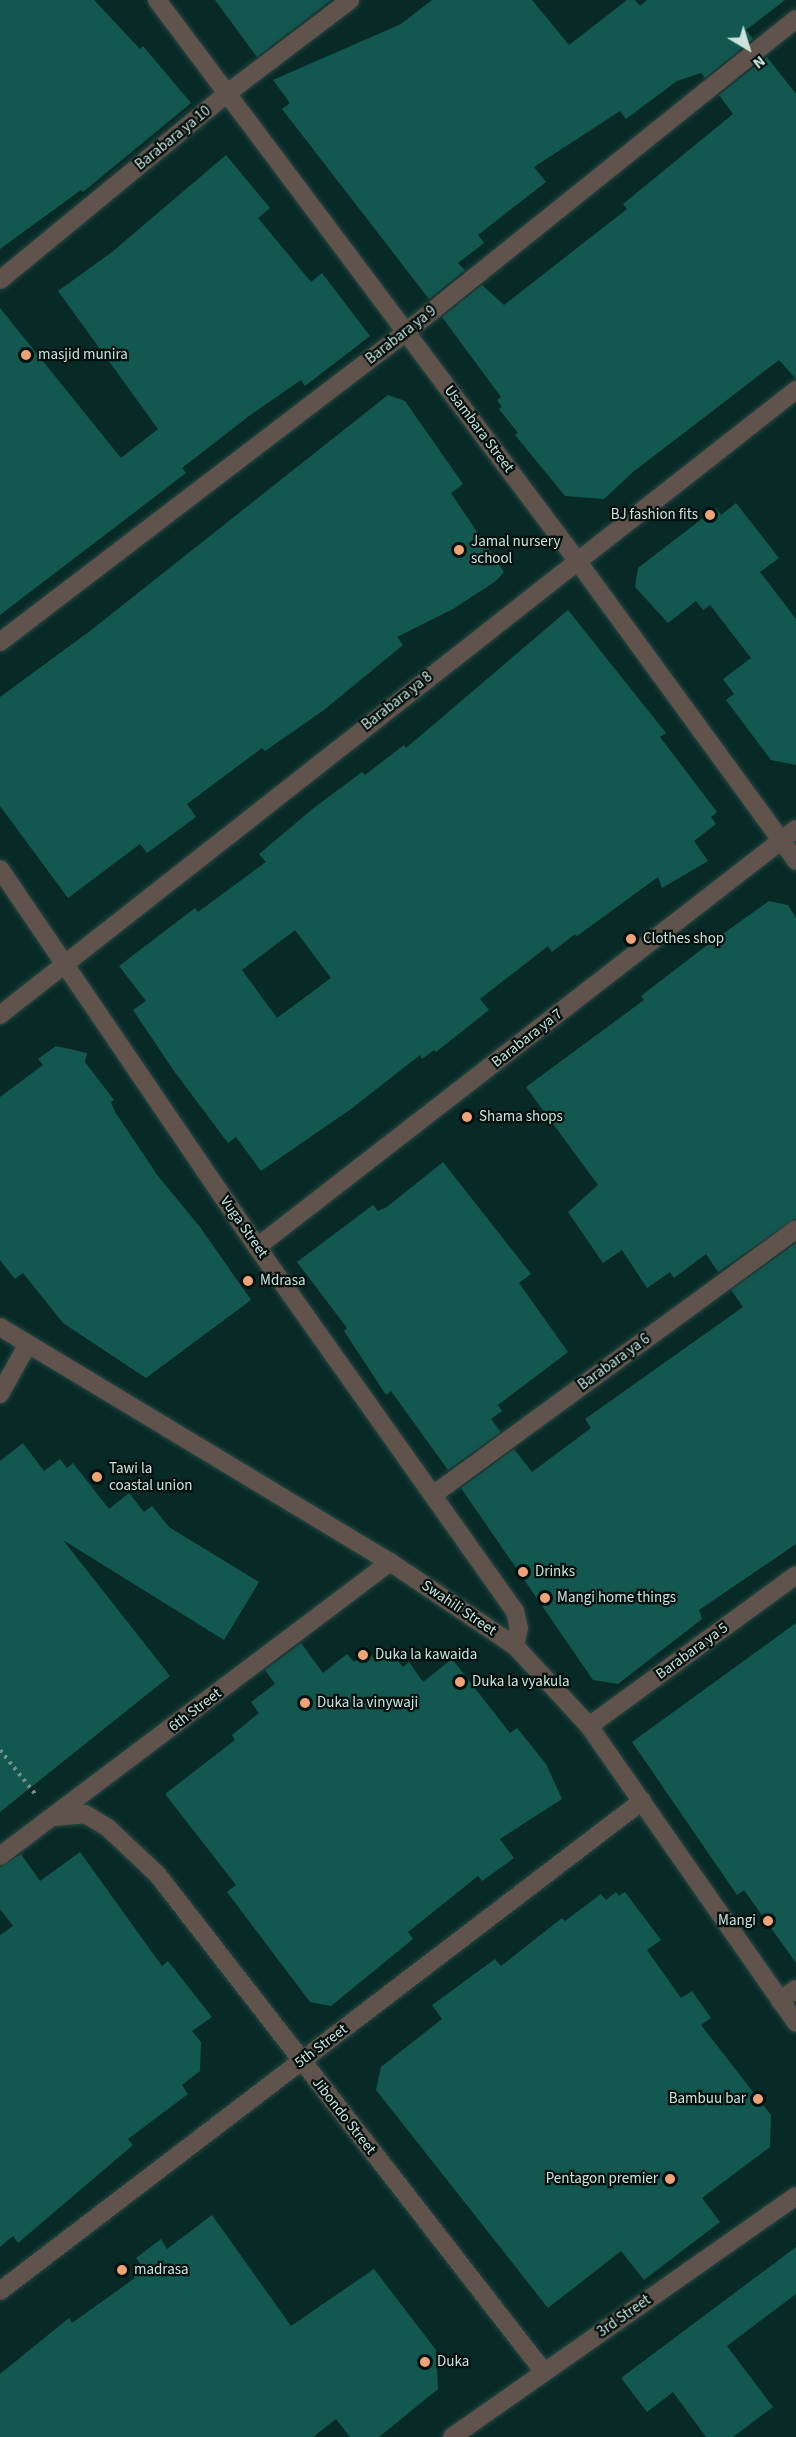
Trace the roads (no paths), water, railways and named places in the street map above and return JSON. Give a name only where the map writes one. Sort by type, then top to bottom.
[{"type":"street","name":"Usambara Street","points":[[157,0],[229,92],[576,559],[796,861]]},
{"type":"street","name":"Barabara ya 10","points":[[0,279],[229,92],[350,0]]},
{"type":"street","name":"Barabara ya 9","points":[[0,642],[406,332],[796,19]]},
{"type":"street","name":"Barabara ya 8","points":[[0,1015],[576,559],[796,390]]},
{"type":"street","name":"Barabara ya 7","points":[[258,1247],[796,830]]},
{"type":"street","name":"Vuga Street","points":[[0,869],[258,1247],[515,1611],[519,1628],[515,1646]]},
{"type":"street","name":"Barabara ya 6","points":[[433,1495],[796,1230]]},
{"type":"street","name":"Swahili Street","points":[[0,1327],[390,1562],[515,1646],[589,1726],[796,2023]]},
{"type":"street","points":[[0,1394],[28,1344]]},
{"type":"street","name":"6th Street","points":[[0,1856],[390,1562]]},
{"type":"street","name":"Barabara ya 5","points":[[589,1726],[796,1575]]},
{"type":"street","name":"5th Street","points":[[0,2291],[642,1801]]},
{"type":"street","name":"Jibondo Street","points":[[53,1817],[85,1814],[108,1827],[157,1874],[544,2372]]},
{"type":"street","points":[[780,2001],[796,1989]]},
{"type":"street","name":"3rd Street","points":[[452,2437],[796,2196]]},
{"type":"place","name":"masjid munira","points":[[26,355]]},
{"type":"place","name":"BJ fashion fits","points":[[710,515]]},
{"type":"place","name":"Jamal nursery school","points":[[459,550]]},
{"type":"place","name":"Clothes shop","points":[[631,939]]},
{"type":"place","name":"Shama shops","points":[[467,1117]]},
{"type":"place","name":"Mdrasa","points":[[248,1281]]},
{"type":"place","name":"Tawi la coastal union","points":[[97,1477]]},
{"type":"place","name":"Drinks","points":[[523,1572]]},
{"type":"place","name":"Mangi home things","points":[[545,1598]]},
{"type":"place","name":"Duka la kawaida","points":[[363,1655]]},
{"type":"place","name":"Duka la vyakula","points":[[460,1682]]},
{"type":"place","name":"Duka la vinywaji","points":[[305,1703]]},
{"type":"place","name":"Mangi","points":[[768,1921]]},
{"type":"place","name":"Bambuu bar","points":[[758,2099]]},
{"type":"place","name":"Pentagon premier","points":[[670,2179]]},
{"type":"place","name":"madrasa","points":[[122,2270]]},
{"type":"place","name":"Duka","points":[[425,2362]]}]
